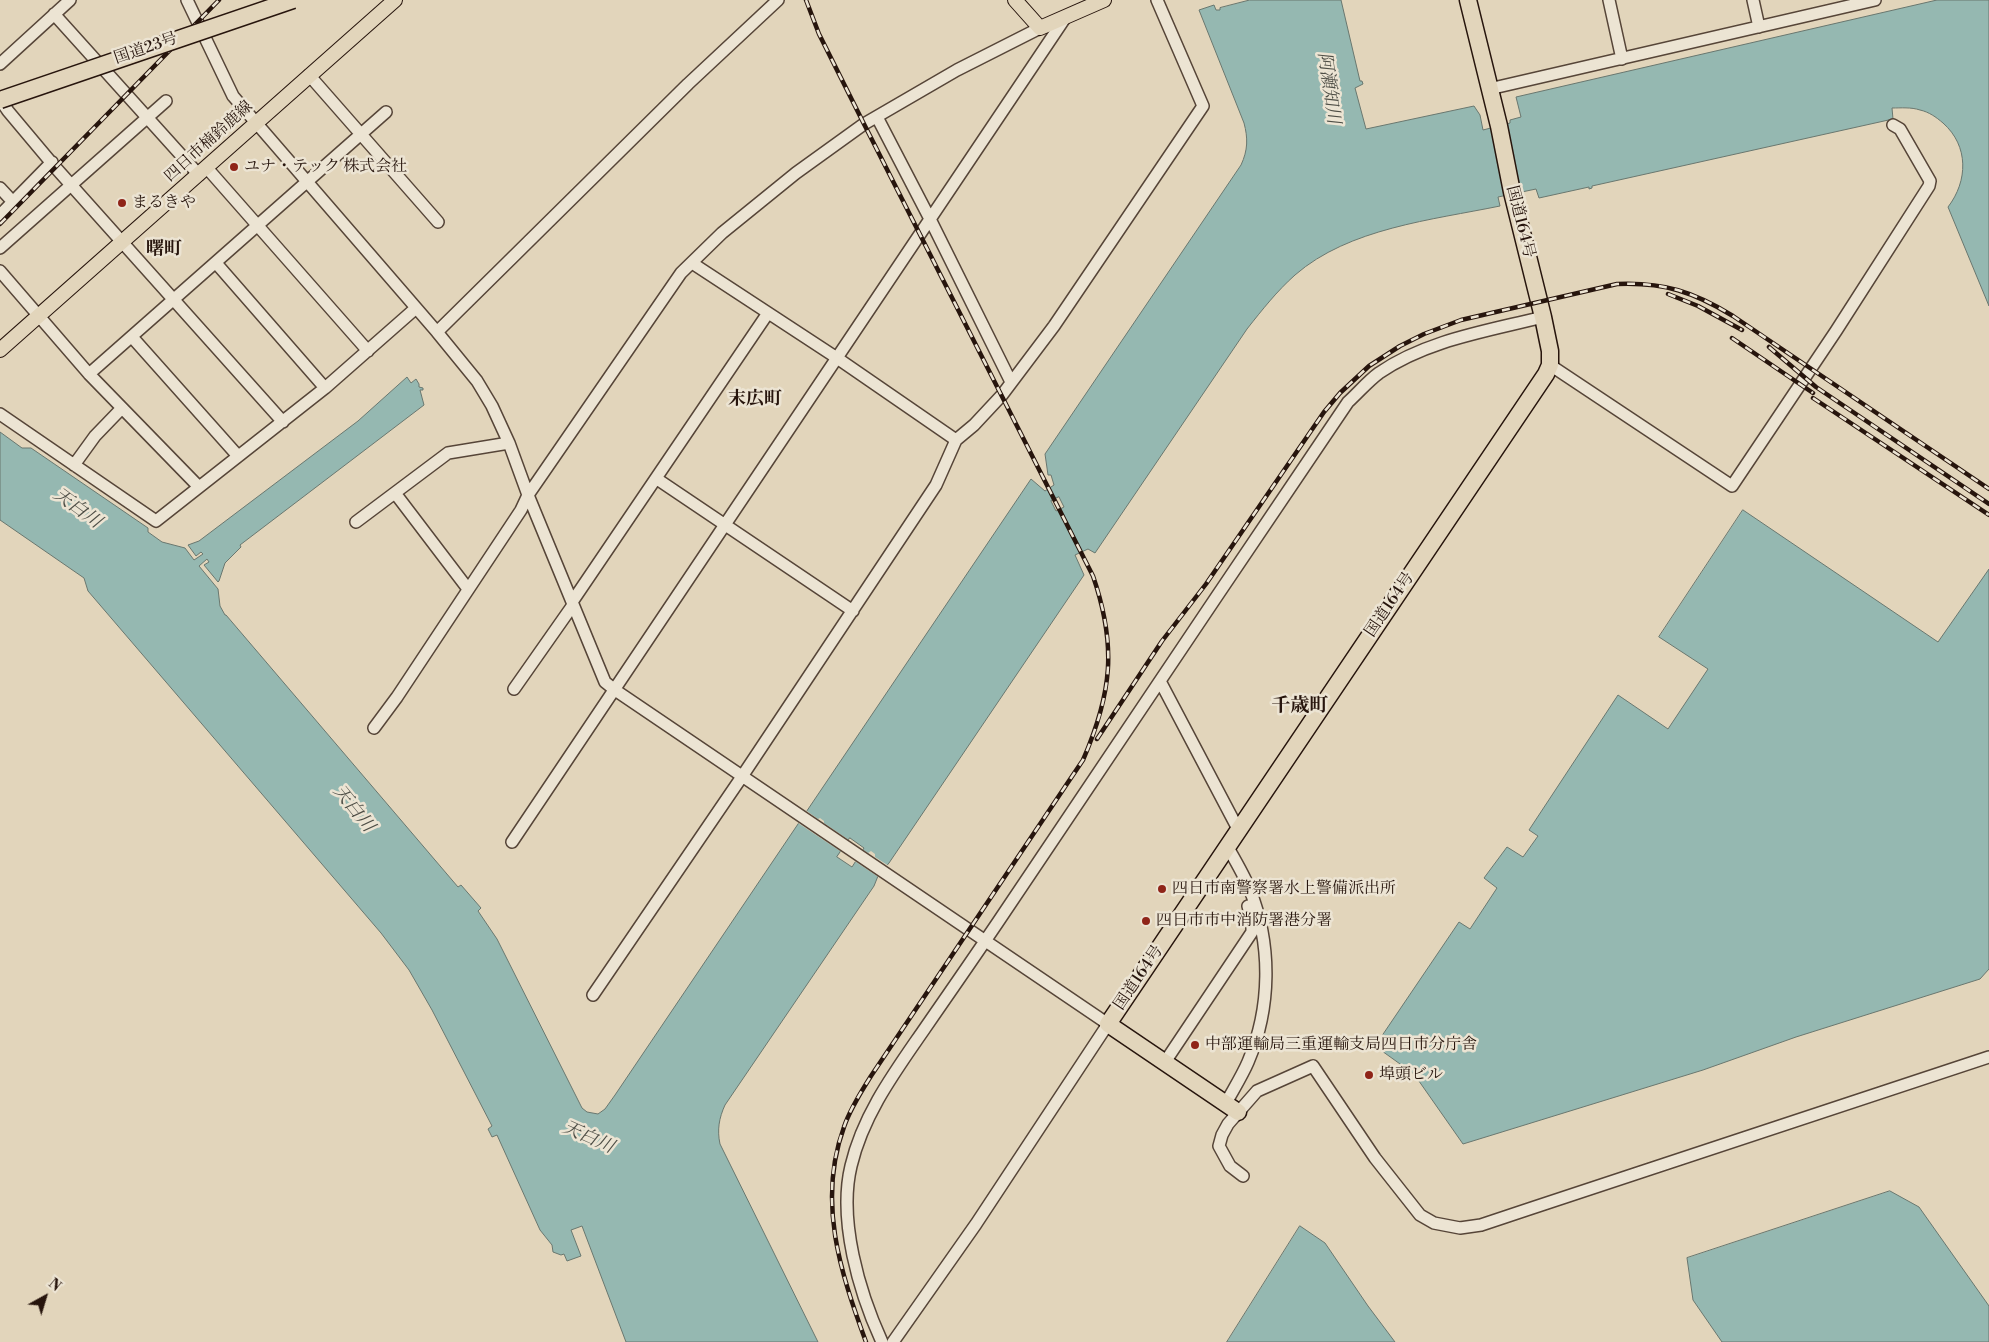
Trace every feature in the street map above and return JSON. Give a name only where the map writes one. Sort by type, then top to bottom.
[{"type":"highway","name":"国道23号","points":[[0,89],[258,0]]},
{"type":"highway","name":"国道23号","points":[[0,100],[292,0]]},
{"type":"highway","name":"国道164号","points":[[1232,1107],[1108,1024],[1546,374],[1550,365],[1550,351],[1543,317],[1468,0]]},
{"type":"main road","name":"四日市楠鈴鹿線","points":[[0,350],[395,0]]},
{"type":"main road","points":[[1015,0],[1040,28],[1104,0]]},
{"type":"street","points":[[0,64],[70,0]]},
{"type":"street","points":[[187,0],[233,96],[477,381],[492,406],[509,443],[528,496],[605,682],[741,778],[986,940],[1108,1024],[976,1224],[893,1342]]},
{"type":"street","points":[[437,332],[688,84],[778,0]]},
{"type":"street","points":[[593,995],[741,778],[936,485],[956,440],[974,426],[1012,382],[1054,326],[1203,106],[1157,0]]},
{"type":"street","points":[[1609,0],[1622,59]]},
{"type":"street","points":[[1753,0],[1759,27]]},
{"type":"street","points":[[1489,89],[1759,27],[1834,5],[1875,0]]},
{"type":"street","points":[[54,14],[147,118],[258,226],[368,351]]},
{"type":"street","points":[[512,842],[1065,18]]},
{"type":"street","points":[[374,728],[397,697],[521,510],[528,496],[681,274],[722,233],[789,178],[836,144],[877,117],[957,70],[1040,28]]},
{"type":"street","points":[[309,75],[438,222]]},
{"type":"street","points":[[0,100],[52,162],[282,422]]},
{"type":"street","points":[[0,248],[166,101]]},
{"type":"street","points":[[89,374],[386,112]]},
{"type":"street","points":[[877,117],[1012,382]]},
{"type":"street","points":[[1550,365],[1732,486],[1836,331],[1929,186],[1930,181],[1900,129],[1894,125]]},
{"type":"street","points":[[0,215],[52,162]]},
{"type":"street","points":[[0,188],[13,202]]},
{"type":"street","points":[[216,263],[325,388]]},
{"type":"street","points":[[692,263],[837,358],[956,440]]},
{"type":"street","points":[[0,271],[89,374],[199,487]]},
{"type":"street","points":[[0,414],[156,521],[325,388],[416,308]]},
{"type":"street","points":[[514,689],[768,313]]},
{"type":"street","points":[[882,1342],[867,1302],[849,1238],[846,1214],[850,1167],[867,1118],[880,1096],[1348,402],[1378,374],[1414,354],[1441,343],[1543,317]]},
{"type":"street","points":[[132,337],[238,456]]},
{"type":"street","points":[[74,465],[95,436],[122,408]]},
{"type":"street","points":[[356,522],[448,453],[509,443]]},
{"type":"street","points":[[657,479],[724,526],[853,611]]},
{"type":"street","points":[[395,493],[468,588]]},
{"type":"street","points":[[1160,681],[1238,829]]},
{"type":"street","points":[[1165,1062],[1252,932],[1252,921],[1244,893],[1225,849]]},
{"type":"street","points":[[1225,849],[1250,888],[1256,906],[1263,936],[1266,976],[1262,1017],[1254,1046],[1219,1146],[1230,1166],[1243,1176]]},
{"type":"street","points":[[1232,1107],[1257,1091],[1313,1066],[1375,1158],[1420,1215],[1434,1223],[1460,1228],[1481,1225],[1989,1057]]},
{"type":"water","points":[[1250,0],[1341,0],[1360,81],[1363,84],[1355,88],[1366,129],[1474,106],[1480,115],[1483,130],[1510,123],[1510,120],[1521,117],[1516,97],[1937,0],[1989,0],[1989,306],[1948,207],[1955,197],[1962,175],[1963,164],[1958,142],[1943,123],[1929,113],[1913,108],[1892,108],[1893,119],[1592,186],[1589,189],[1589,187],[1539,198],[1536,189],[1498,197],[1500,206],[1392,228],[1366,236],[1340,246],[1317,259],[1295,275],[1276,294],[1247,329],[1095,553],[1088,549],[1075,555],[1084,575],[889,863],[878,876],[874,886],[725,1105],[719,1124],[720,1144],[818,1342],[626,1342],[582,1226],[571,1230],[581,1256],[567,1261],[564,1254],[561,1255],[553,1252],[552,1245],[540,1230],[497,1135],[492,1137],[488,1129],[492,1126],[432,1010],[409,970],[381,933],[88,591],[84,578],[0,520],[0,432],[22,448],[31,448],[148,528],[148,532],[162,542],[185,548],[194,560],[203,554],[201,552],[196,556],[188,545],[199,541],[358,421],[407,377],[411,383],[416,379],[419,387],[423,388],[423,390],[420,390],[424,405],[240,545],[241,547],[225,563],[218,582],[204,565],[209,562],[207,559],[199,566],[218,589],[220,606],[225,615],[458,887],[461,885],[481,908],[478,911],[497,939],[582,1108],[587,1112],[598,1114],[605,1109],[615,1095],[1031,479],[1045,491],[1054,485],[1051,475],[1048,475],[1045,454],[1241,165],[1247,144],[1244,123],[1199,10],[1214,5],[1216,10],[1220,10],[1220,8]],"holes":[[[1059,497],[1064,507],[1056,511],[1051,501]],[[850,838],[864,848],[852,867],[837,857]]]},
{"type":"water","points":[[1743,510],[1938,642],[1989,569],[1989,969],[1980,979],[1796,1037],[1703,1070],[1463,1144],[1414,1074],[1375,1046],[1459,922],[1470,929],[1497,888],[1484,878],[1507,847],[1523,857],[1538,836],[1529,830],[1618,695],[1668,729],[1708,669],[1659,637]]},
{"type":"water","points":[[1890,1191],[1919,1207],[1989,1306],[1989,1342],[1722,1342],[1693,1300],[1687,1258]]},
{"type":"water","points":[[1300,1226],[1325,1243],[1395,1342],[1227,1342]]},
{"type":"pier","points":[[804,809],[818,819],[820,818],[824,823],[856,845],[850,841],[843,853],[795,821]]},
{"type":"pier","points":[[861,848],[868,853],[871,851],[875,854],[875,857],[889,866],[880,878],[853,860]]},
{"type":"railway","points":[[0,224],[219,0]]},
{"type":"railway","points":[[806,0],[819,34],[1093,576],[1101,601],[1108,647],[1105,691],[1093,736],[1083,760],[871,1076],[846,1120],[836,1155],[832,1182],[832,1209],[840,1262],[866,1342]]},
{"type":"railway","points":[[1097,739],[1162,641],[1206,584],[1324,412],[1340,393],[1369,366],[1400,346],[1424,334],[1461,320],[1617,284],[1649,285],[1678,290],[1705,301],[1733,316],[1989,489]]},
{"type":"railway","points":[[1668,294],[1698,306],[1742,330]]},
{"type":"railway","points":[[1732,338],[1813,393]]},
{"type":"railway","points":[[1769,347],[1816,387],[1989,504]]},
{"type":"railway","points":[[1813,398],[1989,515]]},
{"type":"place","name":"ユナ・テック 株式会社","points":[[234,167]]},
{"type":"place","name":"まるきや","points":[[122,203]]},
{"type":"place","name":"四日市南警察署水上警備派出所","points":[[1162,889]]},
{"type":"place","name":"四日市市中消防署港分署","points":[[1146,921]]},
{"type":"place","name":"中部運輸局三重運輸支局四日市分庁舎","points":[[1195,1045]]},
{"type":"place","name":"埠頭ビル","points":[[1369,1075]]},
{"type":"district","name":"曙町","points":[[164,250]]},
{"type":"district","name":"末広町","points":[[755,400]]},
{"type":"district","name":"千歳町","points":[[1300,706]]},
{"type":"water label","name":"阿瀬知川","points":[[1328,88]]},
{"type":"water label","name":"天白川","points":[[77,509]]},
{"type":"water label","name":"天白川","points":[[353,809]]},
{"type":"water label","name":"天白川","points":[[588,1138]]}]
